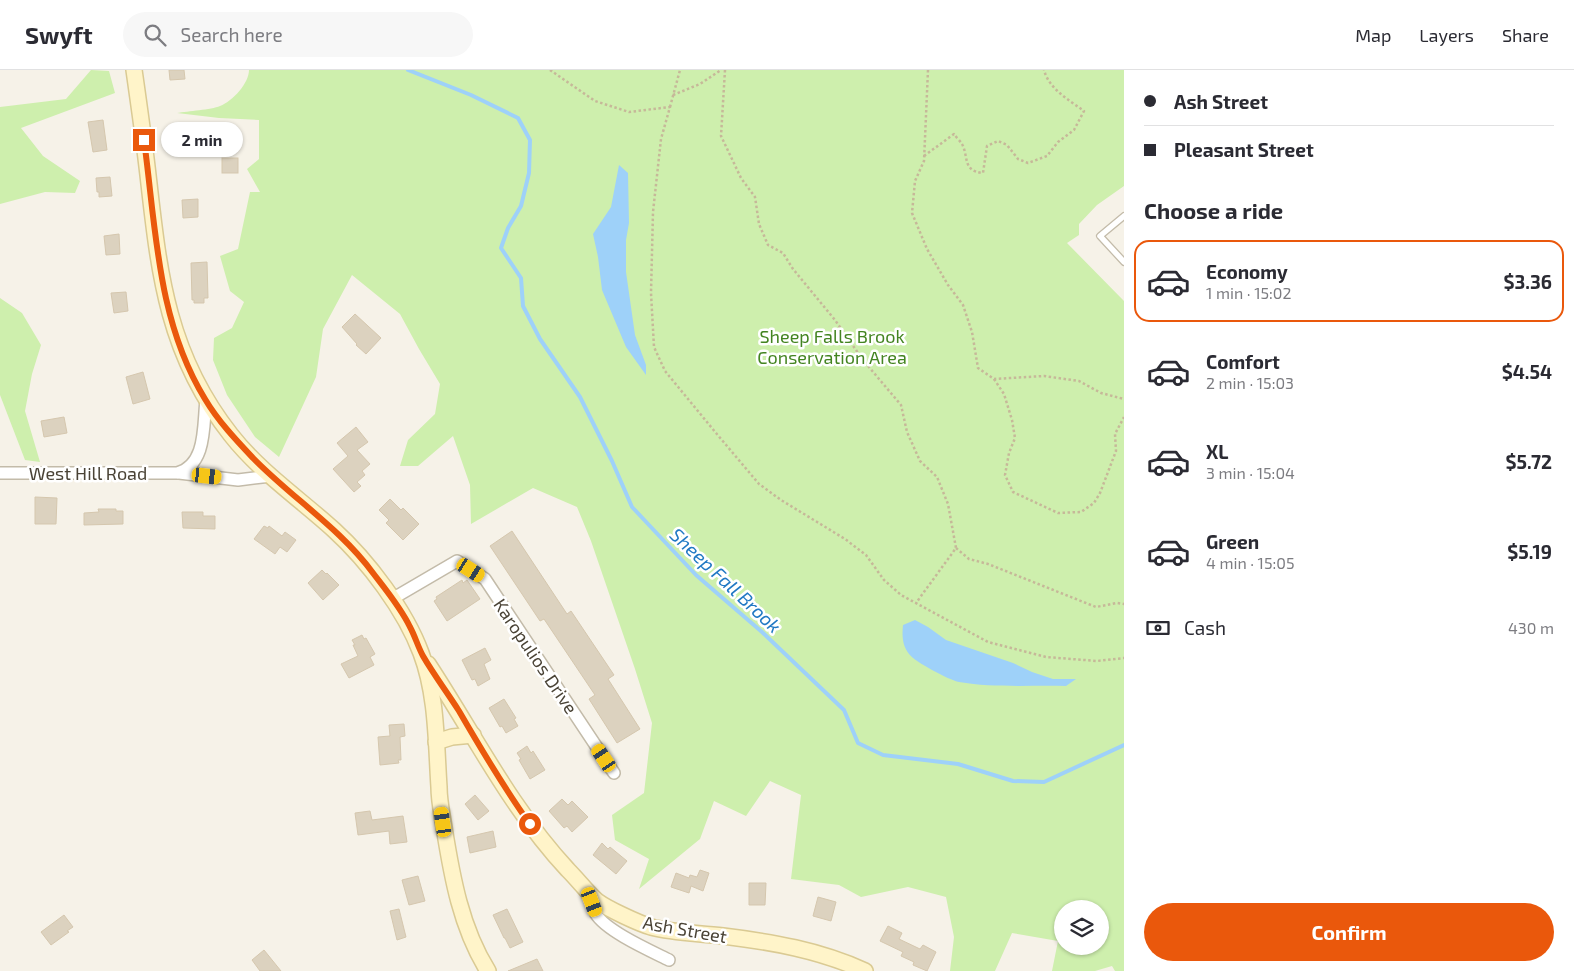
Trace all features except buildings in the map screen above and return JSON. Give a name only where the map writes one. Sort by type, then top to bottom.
[{"type":"street","points":[[134,70],[155,237],[164,290],[173,326],[182,351],[206,400],[232,436],[271,476],[354,550],[392,599],[409,625],[422,655],[429,683],[436,742],[439,791],[455,886],[472,941],[488,971]]},
{"type":"street","points":[[177,473],[186,471],[199,454],[202,446],[206,400]]},
{"type":"street","name":"West Hill Road","points":[[0,473],[177,473],[238,480],[271,476]]},
{"type":"street","name":"Karopulios Drive","points":[[392,599],[457,561],[485,579],[614,773]]},
{"type":"street","name":"Ash Street","points":[[422,655],[458,709],[482,753],[530,824],[551,852],[597,901],[650,926],[790,946],[846,962],[865,971]]},
{"type":"street","points":[[436,742],[452,737],[472,735]]},
{"type":"street","points":[[592,895],[592,902],[597,915],[611,928],[670,960]]},
{"type":"lane","points":[[1124,216],[1100,236],[1124,262]]},
{"type":"path","points":[[550,70],[595,101],[603,104],[629,112],[670,107]]},
{"type":"path","points":[[680,70],[661,139],[653,212],[651,293],[654,347],[665,371],[759,484],[802,514],[845,539],[866,555],[884,580],[901,595],[988,642],[1038,655],[1097,662],[1124,658]]},
{"type":"path","points":[[673,95],[700,84],[721,70]]},
{"type":"path","points":[[725,70],[721,136],[740,178],[755,198],[759,224],[768,245],[783,253],[793,269],[835,320],[863,360],[901,405],[907,432],[920,461],[937,476],[948,504],[956,548],[969,560],[988,564],[1096,607],[1116,603],[1124,604]]},
{"type":"path","points":[[928,70],[924,161],[915,181],[912,213],[927,250],[948,285],[963,305],[972,332],[978,368],[994,379],[1004,394],[1015,438],[1009,453],[1005,475],[1013,492],[1058,513],[1081,512],[1094,503],[1100,494],[1116,451],[1114,434],[1124,417]]},
{"type":"path","points":[[924,156],[954,134],[962,144],[967,164],[976,173],[983,173],[987,146],[998,141],[1008,145],[1018,158],[1028,163],[1046,156],[1058,142],[1074,130],[1084,111],[1054,88],[1044,70]]},
{"type":"path","points":[[994,379],[1044,376],[1079,381],[1102,393],[1124,399]]},
{"type":"path","points":[[916,603],[956,548]]},
{"type":"green space","points":[[91,70],[109,71],[115,93],[21,128],[43,156],[80,181],[75,193],[45,192],[0,204],[0,107],[66,99]]},
{"type":"green space","name":"Sheep Falls Brook Conservation Area","points":[[249,70],[1124,70],[1124,186],[1097,205],[1079,224],[1079,235],[1067,243],[1124,301],[1124,971],[1115,971],[1112,966],[1095,971],[1052,971],[1055,955],[1109,955],[1109,900],[1054,900],[1054,940],[1012,933],[995,971],[950,971],[954,937],[946,897],[908,887],[861,897],[839,885],[791,879],[801,795],[770,781],[746,816],[714,801],[700,839],[639,889],[649,859],[615,840],[612,815],[644,793],[652,723],[591,541],[577,507],[533,488],[471,524],[470,485],[453,436],[418,466],[400,466],[408,440],[435,414],[440,384],[400,314],[352,275],[323,329],[316,377],[279,457],[255,437],[227,395],[213,360],[214,338],[232,328],[244,302],[230,291],[220,256],[238,249],[250,192],[260,192],[247,169],[259,159],[259,120],[177,113],[225,104],[239,91],[246,80]]},
{"type":"green space","points":[[0,298],[22,313],[41,345],[32,374],[25,411],[40,462],[25,460],[0,395]]},
{"type":"water","points":[[619,165],[628,173],[629,223],[626,240],[626,272],[635,335],[646,365],[646,375],[626,347],[602,290],[593,234],[611,207]]},
{"type":"water","points":[[915,620],[946,640],[1013,663],[1032,672],[1053,679],[1076,679],[1066,686],[985,685],[954,681],[925,666],[907,651],[903,640],[903,625]]},
{"type":"waterway","name":"Sheep Fall Brook","points":[[408,70],[471,95],[518,118],[530,140],[529,173],[521,206],[508,228],[501,248],[521,278],[523,306],[540,339],[580,397],[612,461],[632,507],[696,575],[762,632],[844,710],[858,743],[883,755],[958,764],[1013,781],[1044,782],[1124,745]]},
{"type":"route","points":[[144,140],[155,237],[164,290],[173,326],[185,359],[206,400],[232,436],[256,461],[286,490],[335,531],[372,571],[409,625],[422,655],[458,709],[482,753],[530,824]]}]
